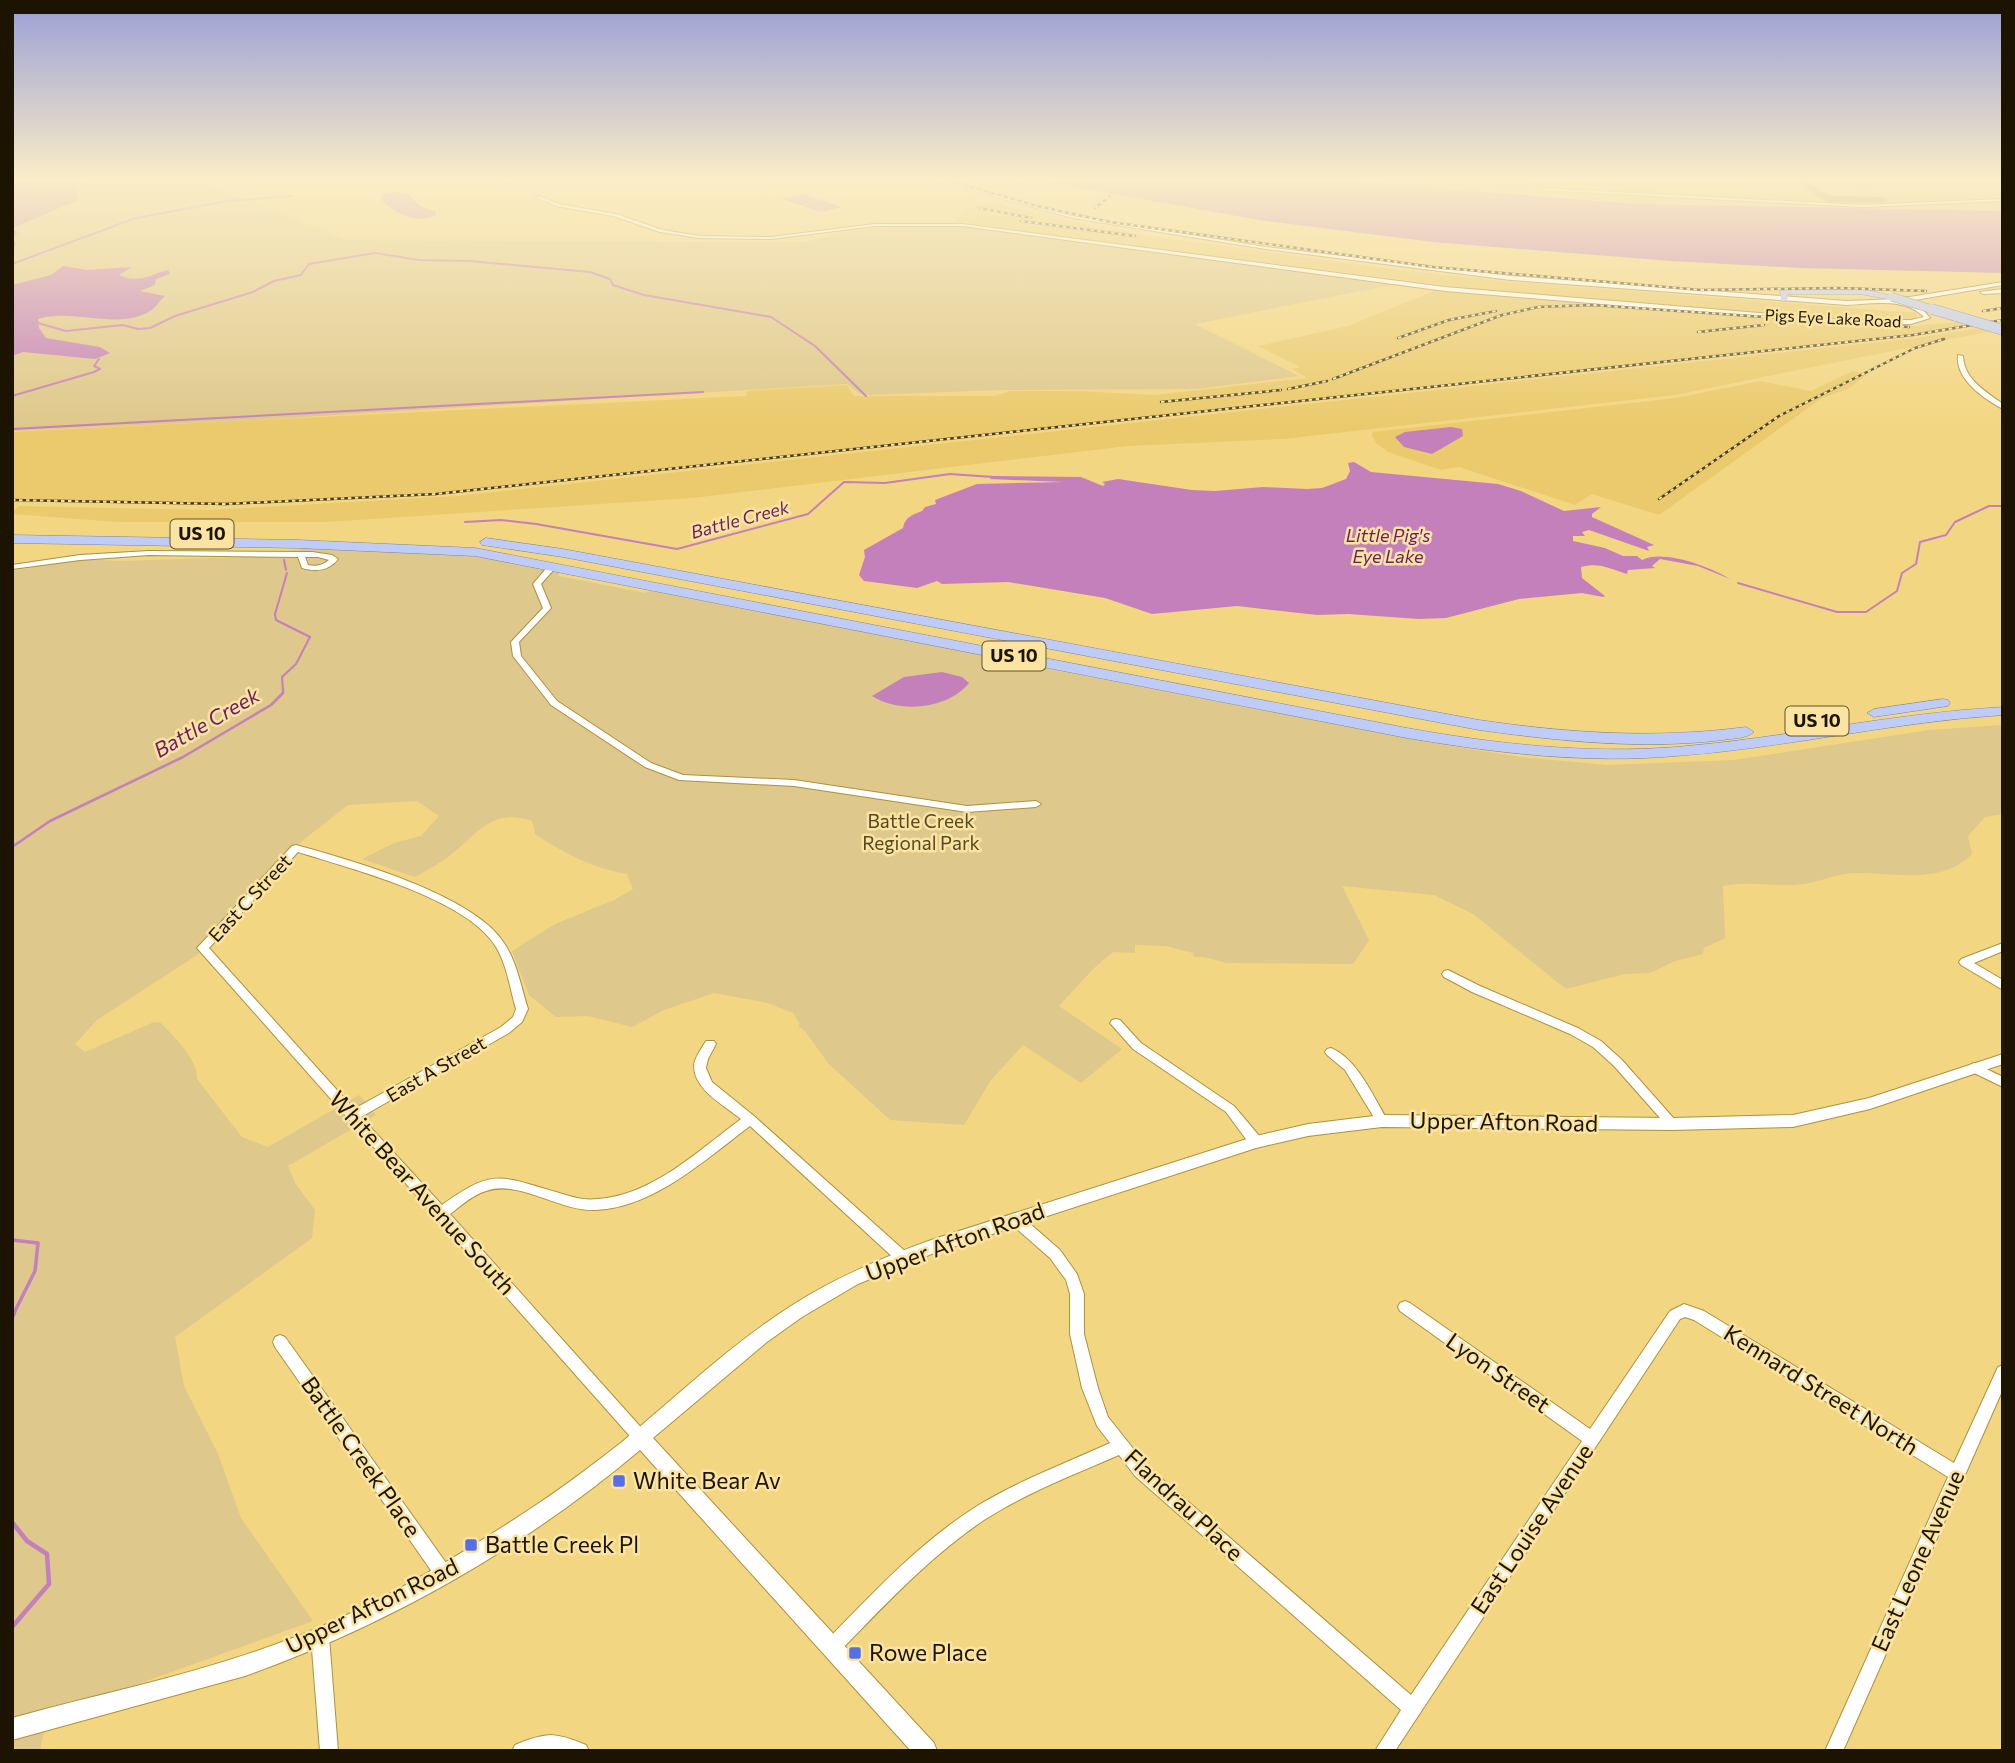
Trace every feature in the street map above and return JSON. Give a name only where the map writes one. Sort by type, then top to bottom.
[{"type":"highway","points":[[1784,299],[1783,292],[1851,291],[1894,299],[2003,330]]},
{"type":"highway","name":"US 10","points":[[12,530],[394,542],[475,552],[1408,733],[1524,750],[1614,754],[1688,751],[1950,714],[2003,710]]},
{"type":"highway","name":"US 10","points":[[12,539],[371,546],[417,537],[505,544],[1451,721],[1547,734],[1640,738],[1712,736],[1936,703],[2003,699]]},
{"type":"street","name":"Pigs Eye Lake Road","points":[[1244,262],[1431,287],[1842,321],[1911,322],[1927,319],[1925,314],[1894,299]]},
{"type":"street","points":[[1382,262],[1511,278],[1784,299]]},
{"type":"street","points":[[1894,299],[2003,283]]},
{"type":"street","points":[[1956,292],[2003,291]]},
{"type":"street","points":[[1959,356],[1959,366],[1964,374],[2003,407]]},
{"type":"street","points":[[12,567],[96,556],[251,553],[301,555]]},
{"type":"street","points":[[553,566],[537,584],[547,608],[515,642],[517,656],[554,704],[648,765],[682,778],[794,783],[967,809],[1035,804]]},
{"type":"street","name":"East C Street","points":[[203,948],[296,848],[410,885],[478,921],[500,944],[522,1009],[518,1019]]},
{"type":"street","points":[[2003,947],[1965,962],[2003,986]]},
{"type":"street","name":"White Bear Avenue South","points":[[203,948],[352,1116],[442,1212],[641,1438]]},
{"type":"street","points":[[1448,974],[1597,1044],[1618,1063],[1672,1124]]},
{"type":"street","name":"East A Street","points":[[352,1116],[505,1030],[518,1019]]},
{"type":"street","points":[[1116,1023],[1137,1046],[1230,1109],[1256,1142]]},
{"type":"street","points":[[710,1044],[702,1059],[702,1077],[710,1088],[750,1119],[902,1257]]},
{"type":"street","points":[[1331,1052],[1349,1067],[1382,1121]]},
{"type":"street","name":"Upper Afton Road","points":[[12,1729],[200,1678],[320,1637],[443,1573],[557,1503],[799,1310],[844,1283],[902,1257],[1256,1142],[1308,1130],[1382,1121],[1672,1124],[1793,1121],[1870,1103],[2003,1059]]},
{"type":"street","points":[[1974,1068],[2003,1082]]},
{"type":"street","points":[[442,1212],[475,1190],[492,1183],[511,1184],[570,1204],[597,1205],[630,1198],[659,1184],[750,1119]]},
{"type":"street","name":"Flandrau Place","points":[[1015,1219],[1055,1254],[1072,1278],[1077,1294],[1077,1334],[1090,1388],[1102,1421],[1141,1471],[1412,1708]]},
{"type":"street","name":"Lyon Street","points":[[1405,1307],[1592,1439]]},
{"type":"street","name":"East Louise Avenue","points":[[1384,1751],[1675,1315],[1684,1310]]},
{"type":"street","name":"Kennard Street North","points":[[1684,1310],[1699,1315],[1956,1474]]},
{"type":"street","name":"Battle Creek Place","points":[[279,1342],[443,1573]]},
{"type":"street","name":"East Leone Avenue","points":[[1834,1751],[2003,1372]]},
{"type":"street","points":[[641,1438],[926,1751]]},
{"type":"street","points":[[832,1647],[933,1548],[965,1524],[1041,1480],[1121,1446]]},
{"type":"street","points":[[320,1637],[329,1751]]},
{"type":"street","points":[[521,1751],[544,1744],[563,1745],[580,1751]]},
{"type":"shaded area","points":[[1265,262],[1342,262],[1501,281],[1917,313],[1917,321],[1788,316],[1493,291]]},
{"type":"shaded area","points":[[1439,289],[1866,325],[1915,326],[1967,321],[1978,324],[1928,332],[467,491],[233,503],[151,504],[12,499],[12,432],[746,396],[747,391],[847,385],[854,396],[995,396],[1010,391],[1154,395],[1308,378],[1292,369],[1300,367],[1258,346],[1348,326]]},
{"type":"shaded area","points":[[1986,327],[1997,330],[1674,395],[1283,439],[1128,446],[692,498],[326,522],[118,522],[12,514],[18,506],[210,510],[458,496],[1917,338]]},
{"type":"shaded area","points":[[1853,371],[1867,375],[1848,389],[1822,398],[1659,515],[1592,494],[1575,505],[1459,467],[1441,470],[1388,452],[1376,443],[1372,435],[1373,432],[1676,398],[1760,381],[1811,391]]},
{"type":"green space","points":[[12,262],[1234,262],[1396,284],[1195,324],[1299,376],[1197,389],[999,390],[872,395],[860,394],[847,384],[271,419],[12,431]]},
{"type":"green space","name":"Battle Creek Regional Park","points":[[310,548],[421,551],[479,557],[559,572],[559,576],[645,593],[663,586],[1162,684],[1426,742],[1521,757],[1607,765],[1734,760],[1929,730],[2003,725],[2003,814],[1985,817],[1968,836],[1972,854],[1959,864],[1931,874],[1848,873],[1793,885],[1723,886],[1725,938],[1704,948],[1703,954],[1675,961],[1650,973],[1625,974],[1566,989],[1473,914],[1434,895],[1342,886],[1369,940],[1353,964],[1227,963],[1194,957],[1193,953],[1166,946],[1135,945],[1135,953],[1113,952],[1093,969],[1059,1006],[1122,1049],[1081,1083],[1023,1045],[991,1080],[964,1125],[890,1120],[828,1063],[805,1031],[798,1026],[800,1024],[793,1013],[768,1003],[714,993],[664,1010],[632,1027],[588,1016],[556,1017],[529,995],[512,951],[555,924],[614,900],[633,889],[627,874],[590,864],[557,848],[535,834],[532,821],[506,818],[495,820],[448,857],[415,877],[362,859],[394,843],[421,836],[439,816],[417,801],[348,805],[297,845],[197,955],[97,1020],[75,1044],[85,1052],[154,1022],[161,1023],[184,1048],[196,1071],[197,1079],[242,1137],[268,1147],[359,1095],[376,1115],[288,1166],[295,1183],[315,1210],[312,1238],[175,1337],[184,1386],[218,1454],[241,1518],[313,1621],[47,1717],[40,1751],[12,1751],[12,571],[82,559],[119,561],[247,557]]},
{"type":"water","points":[[1694,262],[2003,262],[2003,273]]},
{"type":"water","points":[[63,266],[87,270],[132,267],[119,275],[132,279],[168,270],[170,274],[156,279],[155,285],[140,291],[165,296],[152,310],[137,317],[109,319],[51,316],[38,319],[39,328],[46,338],[100,347],[110,353],[95,359],[23,352],[12,356],[12,285],[51,275]]},
{"type":"water","points":[[1451,427],[1462,429],[1463,436],[1432,454],[1404,447],[1395,437],[1405,432]]},
{"type":"water","name":"Little Pig's Eye Lake","points":[[1354,462],[1371,472],[1498,484],[1521,491],[1564,511],[1601,507],[1592,517],[1654,545],[1647,547],[1649,551],[1589,530],[1582,532],[1585,536],[1573,536],[1573,541],[1605,548],[1623,556],[1637,556],[1642,560],[1662,557],[1687,561],[1730,579],[1698,566],[1660,559],[1652,566],[1655,568],[1628,570],[1627,574],[1593,565],[1581,567],[1582,578],[1605,596],[1603,597],[1582,593],[1519,599],[1446,618],[1419,619],[1348,614],[1317,615],[1237,606],[1152,614],[1105,598],[1008,582],[942,584],[937,581],[917,588],[864,581],[859,575],[865,557],[864,550],[903,528],[905,521],[925,507],[936,504],[935,500],[977,484],[1064,482],[990,479],[992,476],[1081,477],[1103,486],[1105,484],[1102,482],[1118,479],[1215,491],[1263,487],[1307,489],[1322,488],[1346,479],[1350,471],[1348,463]]},
{"type":"water","points":[[942,672],[962,677],[969,683],[949,699],[923,706],[896,705],[872,696],[904,677]]},
{"type":"waterway","points":[[12,264],[17,262]]},
{"type":"waterway","name":"Battle Creek","points":[[38,323],[66,331],[123,325],[138,329],[150,328],[175,316],[253,292],[274,281],[301,275],[309,264],[319,262]]},
{"type":"waterway","name":"Battle Creek","points":[[483,262],[590,272],[610,279],[613,285],[644,295],[771,317],[815,346],[866,396]]},
{"type":"waterway","points":[[12,396],[94,372],[100,369],[94,366],[99,359]]},
{"type":"waterway","points":[[12,429],[703,392]]},
{"type":"waterway","name":"Battle Creek","points":[[465,522],[501,520],[536,524],[677,549],[808,514],[844,482],[885,483],[950,474],[993,477]]},
{"type":"waterway","points":[[1738,583],[1837,612],[1866,612],[1897,591],[1902,573],[1916,564],[1920,542],[1946,535],[1955,522],[1989,506],[2003,506]]},
{"type":"waterway","name":"Battle Creek","points":[[284,560],[286,570]]},
{"type":"waterway","name":"Battle Creek","points":[[283,691],[282,677],[296,664],[310,637],[276,620],[275,614],[287,573]]},
{"type":"waterway","name":"Battle Creek","points":[[12,847],[50,821],[183,757],[271,705],[283,691]]},
{"type":"waterway","name":"Battle Creek","points":[[12,1240],[38,1243],[35,1271],[12,1317]]},
{"type":"waterway","name":"Battle Creek","points":[[12,1522],[27,1541],[47,1554],[49,1584],[12,1627]]},
{"type":"railway","points":[[1399,262],[1701,290],[1839,288],[1926,291]]},
{"type":"railway","points":[[1333,379],[1502,315],[1538,307],[1592,305],[1909,327]]},
{"type":"railway","points":[[1983,311],[2003,308]]},
{"type":"railway","points":[[1398,338],[1449,320],[1496,311]]},
{"type":"railway","points":[[12,500],[226,504],[436,494],[1913,335],[2003,320]]},
{"type":"railway","points":[[1698,332],[1764,325]]},
{"type":"railway","points":[[1659,499],[1779,416],[1915,348],[1944,339]]},
{"type":"railway","points":[[1288,389],[1327,381]]},
{"type":"railway","points":[[1161,402],[1281,390]]},
{"type":"place","name":"White Bear Av","points":[[619,1481]]},
{"type":"place","name":"Battle Creek Pl","points":[[471,1545]]},
{"type":"place","name":"Rowe Place","points":[[855,1653]]}]
